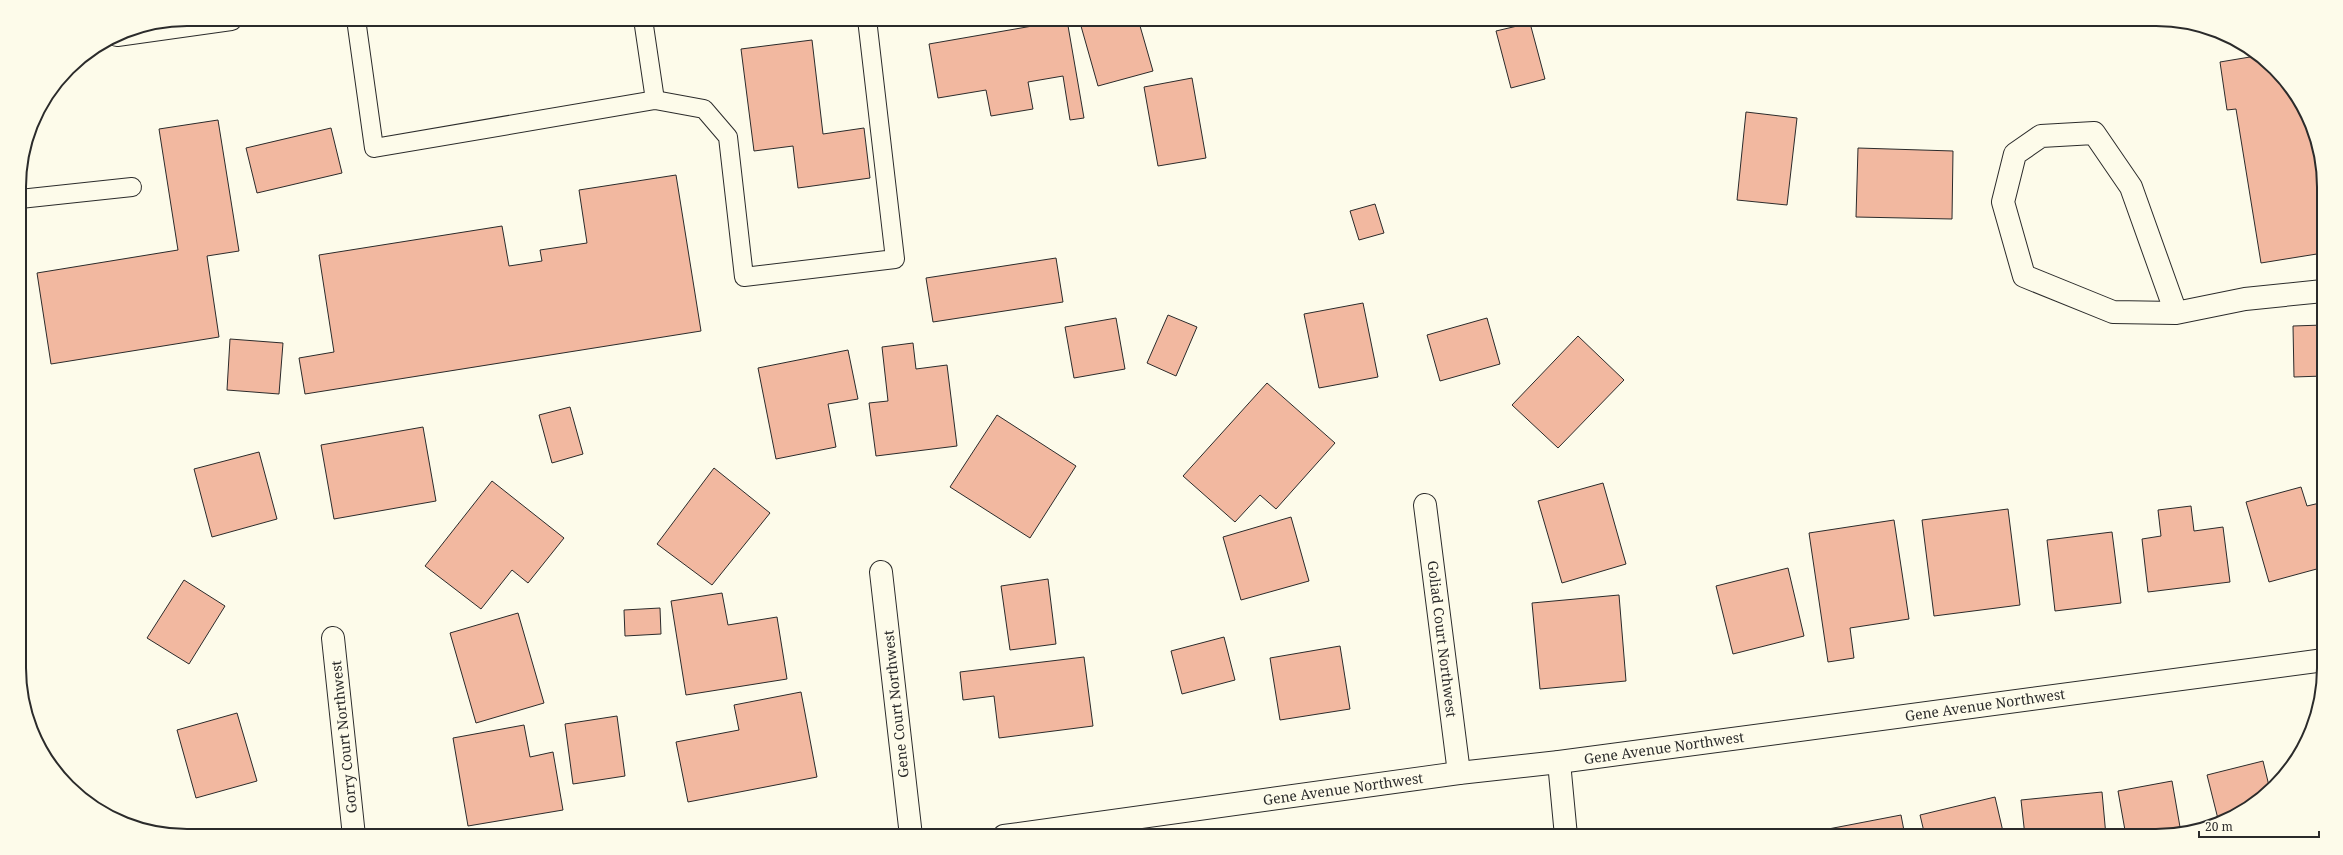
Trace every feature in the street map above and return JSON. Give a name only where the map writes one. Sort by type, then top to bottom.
[{"type":"street","points":[[145,31],[181,26]]},
{"type":"street","points":[[2176,312],[2131,187],[2094,133],[2041,136],[2015,154],[2003,202],[2024,276],[2112,312],[2176,312],[2245,299],[2317,293]]},
{"type":"street","name":"Goliad Court Northwest","points":[[1425,505],[1459,773]]},
{"type":"street","name":"Gene Court Northwest","points":[[881,572],[909,829]]},
{"type":"street","name":"Gorry Court Northwest","points":[[333,638],[353,829]]},
{"type":"street","name":"Gene Avenue Northwest","points":[[1055,829],[1459,773],[1559,762],[2317,661]]},
{"type":"street","points":[[1559,762],[1565,829]]},
{"type":"lane","points":[[357,26],[374,148],[655,100],[704,109],[728,137],[744,277],[895,259],[868,26]]},
{"type":"lane","points":[[644,26],[655,100]]},
{"type":"lane","points":[[26,198],[132,187]]},
{"type":"building","points":[[1032,26],[1068,26],[1084,118],[1070,120],[1063,76],[1028,82],[1033,109],[991,116],[986,90],[938,98],[929,44]]},
{"type":"building","points":[[1081,26],[1140,26],[1153,71],[1098,86]]},
{"type":"building","points":[[1517,26],[1531,26],[1545,79],[1511,88],[1496,31]]},
{"type":"building","points":[[812,40],[823,134],[864,128],[870,178],[798,188],[793,146],[754,151],[741,49]]},
{"type":"building","points":[[2251,57],[2270,73],[2284,89],[2305,125],[2312,145],[2317,176],[2317,254],[2261,263],[2236,109],[2227,110],[2220,62]]},
{"type":"building","points":[[1192,78],[1206,158],[1158,166],[1144,87]]},
{"type":"building","points":[[1746,112],[1797,118],[1787,205],[1737,200]]},
{"type":"building","points":[[218,120],[239,251],[207,256],[219,337],[51,364],[37,273],[178,250],[159,129]]},
{"type":"building","points":[[331,128],[342,173],[257,193],[246,148]]},
{"type":"building","points":[[1858,148],[1953,151],[1952,219],[1856,217]]},
{"type":"building","points":[[676,175],[701,331],[305,394],[299,358],[334,352],[319,255],[502,226],[509,266],[542,261],[540,250],[587,243],[579,190]]},
{"type":"building","points":[[1375,204],[1384,233],[1359,240],[1350,211]]},
{"type":"building","points":[[1056,258],[1063,302],[933,322],[926,278]]},
{"type":"building","points":[[1363,303],[1378,377],[1319,388],[1304,314]]},
{"type":"building","points":[[1168,315],[1197,327],[1176,376],[1147,363]]},
{"type":"building","points":[[1116,318],[1125,369],[1074,378],[1065,327]]},
{"type":"building","points":[[1487,318],[1500,364],[1440,381],[1427,335]]},
{"type":"building","points":[[2317,325],[2317,376],[2294,377],[2293,326]]},
{"type":"building","points":[[1578,336],[1624,380],[1558,448],[1512,405]]},
{"type":"building","points":[[230,339],[283,343],[279,394],[227,390]]},
{"type":"building","points":[[913,343],[916,369],[947,365],[957,446],[876,456],[869,403],[888,401],[882,347]]},
{"type":"building","points":[[848,350],[858,399],[828,404],[836,447],[776,459],[758,368]]},
{"type":"building","points":[[1267,383],[1335,443],[1276,509],[1260,495],[1235,522],[1183,476]]},
{"type":"building","points":[[570,407],[583,454],[552,463],[539,415]]},
{"type":"building","points":[[997,415],[1076,466],[1030,538],[950,487]]},
{"type":"building","points":[[423,427],[436,501],[334,519],[321,445]]},
{"type":"building","points":[[259,452],[277,519],[212,537],[194,469]]},
{"type":"building","points":[[714,468],[770,513],[712,585],[657,544]]},
{"type":"building","points":[[492,481],[564,538],[528,583],[512,570],[481,609],[425,566]]},
{"type":"building","points":[[1603,483],[1626,564],[1562,583],[1538,501]]},
{"type":"building","points":[[2301,487],[2307,506],[2317,504],[2317,569],[2269,582],[2246,502]]},
{"type":"building","points":[[2191,506],[2194,531],[2223,527],[2230,582],[2148,592],[2142,539],[2161,536],[2158,510]]},
{"type":"building","points":[[2008,509],[2020,605],[1934,616],[1922,520]]},
{"type":"building","points":[[1291,517],[1309,581],[1241,600],[1223,537]]},
{"type":"building","points":[[1894,520],[1909,619],[1850,628],[1854,658],[1828,662],[1809,533]]},
{"type":"building","points":[[2112,532],[2121,603],[2055,611],[2047,540]]},
{"type":"building","points":[[1788,568],[1804,636],[1733,654],[1716,586]]},
{"type":"building","points":[[1048,579],[1056,644],[1010,650],[1001,586]]},
{"type":"building","points":[[184,580],[225,606],[189,664],[147,638]]},
{"type":"building","points":[[722,593],[728,625],[777,617],[787,679],[686,695],[671,601]]},
{"type":"building","points":[[1619,595],[1626,681],[1540,689],[1532,603]]},
{"type":"building","points":[[660,608],[661,634],[625,636],[624,610]]},
{"type":"building","points":[[518,613],[544,703],[476,723],[450,633]]},
{"type":"building","points":[[1224,637],[1235,680],[1182,694],[1171,651]]},
{"type":"building","points":[[1340,646],[1350,709],[1280,720],[1270,658]]},
{"type":"building","points":[[1084,657],[1093,726],[999,738],[994,696],[963,700],[960,672]]},
{"type":"building","points":[[801,692],[817,777],[688,802],[676,742],[739,730],[734,705]]},
{"type":"building","points":[[237,713],[257,781],[196,798],[177,730]]},
{"type":"building","points":[[617,716],[625,776],[573,784],[565,724]]},
{"type":"building","points":[[524,725],[530,757],[553,752],[563,810],[468,826],[453,738]]},
{"type":"building","points":[[2263,761],[2268,783],[2246,802],[2218,817],[2207,775]]},
{"type":"building","points":[[2172,781],[2180,827],[2167,829],[2125,829],[2118,791]]},
{"type":"building","points":[[2102,792],[2105,829],[2024,829],[2021,800]]},
{"type":"building","points":[[1995,797],[2002,829],[1923,829],[1920,815]]},
{"type":"building","points":[[1901,815],[1904,829],[1828,829]]}]
